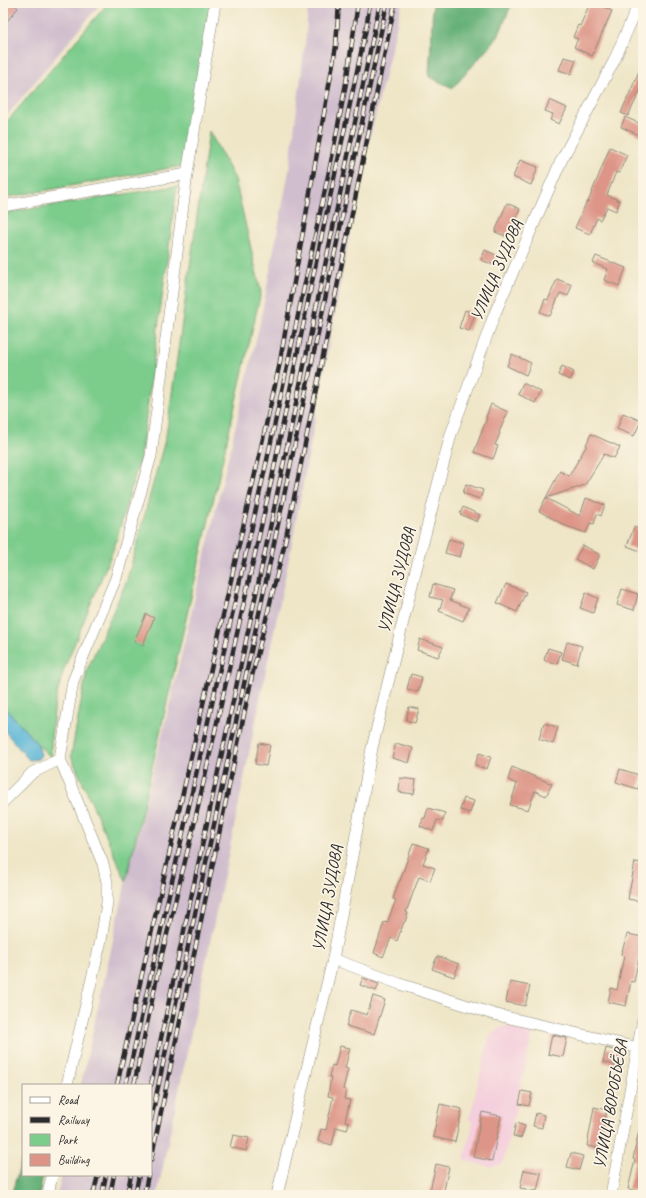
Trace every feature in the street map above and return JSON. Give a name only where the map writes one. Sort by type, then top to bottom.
[{"type":"street","points":[[67,1084],[101,940],[107,903],[107,882],[103,864],[60,759],[73,681],[116,578],[151,456],[187,174],[216,3]]},
{"type":"street","name":"УЛИЦА ЗУДОВА","points":[[277,1195],[333,959],[372,748],[451,434],[496,314],[561,161],[614,61],[639,3]]},
{"type":"street","points":[[3,206],[187,174]]},
{"type":"street","points":[[3,802],[32,773],[60,759]]},
{"type":"street","points":[[333,959],[400,984],[493,1014],[640,1048]]},
{"type":"street","name":"УЛИЦА ВОРОБЬЁВА","points":[[611,1195],[640,1048],[643,1019]]},
{"type":"street","points":[[48,1195],[52,1176]]},
{"type":"shaded area","points":[[3,3],[101,3],[3,120]]},
{"type":"shaded area","points":[[308,3],[402,3],[359,184],[290,553],[157,1195],[57,1195],[62,1176],[152,1176],[152,1084],[81,1084],[126,881],[260,323],[289,171],[306,36]]},
{"type":"shaded area","points":[[504,1026],[534,1028],[503,1163],[490,1167],[464,1160],[473,1122],[469,1120],[490,1034]]},
{"type":"green space","points":[[108,3],[211,3],[182,166],[3,198],[3,126]]},
{"type":"green space","points":[[433,3],[512,3],[498,37],[453,88],[429,77]]},
{"type":"green space","points":[[209,131],[235,179],[261,292],[126,881],[71,756],[87,670],[127,580],[166,436]]},
{"type":"green space","points":[[177,186],[141,454],[115,545],[64,669],[55,702],[51,739],[52,758],[38,745],[3,705],[3,213]]},
{"type":"green space","points":[[22,1159],[22,1176],[43,1176],[39,1195],[11,1195]]},
{"type":"water","points":[[3,705],[38,745],[41,755],[38,759],[29,760],[3,729]]},
{"type":"building","points":[[3,3],[13,3],[18,8],[3,26]]},
{"type":"building","points":[[590,3],[595,3],[612,11],[592,56],[574,47],[578,39],[573,37],[578,25],[580,26]]},
{"type":"building","points":[[564,57],[576,60],[571,74],[559,70]]},
{"type":"building","points":[[643,62],[643,87],[628,116],[621,113]]},
{"type":"building","points":[[550,100],[567,108],[559,124],[550,120],[553,114],[545,111]]},
{"type":"building","points":[[625,117],[643,125],[641,136],[621,127]]},
{"type":"building","points":[[610,147],[627,155],[619,173],[616,172],[607,195],[620,201],[616,211],[607,207],[600,220],[597,218],[590,234],[575,228],[587,201],[588,202]]},
{"type":"building","points":[[520,160],[538,167],[531,185],[513,177]]},
{"type":"building","points":[[507,203],[520,209],[508,237],[495,232]]},
{"type":"building","points":[[485,250],[498,256],[494,265],[481,260]]},
{"type":"building","points":[[596,256],[626,268],[619,286],[604,280],[608,269],[593,263]]},
{"type":"building","points":[[557,279],[572,285],[568,296],[560,293],[550,316],[540,312],[545,299],[548,300]]},
{"type":"building","points":[[465,310],[475,314],[469,331],[459,328]]},
{"type":"building","points":[[512,354],[531,363],[526,375],[507,366]]},
{"type":"building","points":[[562,366],[574,372],[570,380],[558,375]]},
{"type":"building","points":[[523,383],[541,392],[535,403],[518,394]]},
{"type":"building","points":[[491,404],[508,412],[499,432],[500,433],[495,445],[498,446],[493,459],[474,452]]},
{"type":"building","points":[[623,413],[641,421],[634,436],[617,429]]},
{"type":"building","points":[[591,434],[620,447],[614,458],[604,454],[585,485],[546,498],[580,516],[586,498],[605,505],[601,516],[597,514],[594,524],[590,523],[586,533],[566,526],[539,511],[560,471],[569,476],[587,445]]},
{"type":"building","points":[[466,484],[483,490],[480,499],[463,493]]},
{"type":"building","points":[[463,507],[480,515],[477,522],[460,514]]},
{"type":"building","points":[[634,527],[643,531],[643,552],[627,546]]},
{"type":"building","points":[[449,539],[464,543],[460,557],[445,553]]},
{"type":"building","points":[[583,545],[600,555],[593,569],[575,559]]},
{"type":"building","points":[[433,584],[453,590],[450,600],[469,608],[463,621],[439,611],[443,600],[430,597]]},
{"type":"building","points":[[506,584],[526,592],[517,612],[497,603]]},
{"type":"building","points":[[622,589],[638,594],[634,610],[617,605]]},
{"type":"building","points":[[586,593],[598,598],[593,613],[580,608]]},
{"type":"building","points":[[146,614],[154,618],[143,645],[134,642]]},
{"type":"building","points":[[420,639],[443,647],[438,657],[417,650]]},
{"type":"building","points":[[567,642],[582,646],[577,664],[562,659]]},
{"type":"building","points":[[548,648],[561,652],[557,664],[544,660]]},
{"type":"building","points":[[411,674],[422,677],[418,692],[407,689]]},
{"type":"building","points":[[409,707],[419,709],[415,723],[406,720]]},
{"type":"building","points":[[544,723],[558,727],[553,744],[539,739]]},
{"type":"building","points":[[259,743],[270,745],[266,766],[255,764]]},
{"type":"building","points":[[396,743],[413,748],[409,763],[392,758]]},
{"type":"building","points":[[479,753],[491,757],[487,769],[475,765]]},
{"type":"building","points":[[512,767],[552,784],[546,796],[535,791],[528,810],[510,805],[517,784],[508,780]]},
{"type":"building","points":[[620,769],[642,776],[638,789],[616,782]]},
{"type":"building","points":[[400,778],[416,780],[414,794],[399,792]]},
{"type":"building","points":[[464,798],[474,801],[470,813],[460,810]]},
{"type":"building","points":[[428,808],[445,813],[443,821],[437,820],[433,831],[420,826],[423,818],[425,818]]},
{"type":"building","points":[[413,843],[429,848],[423,864],[435,868],[430,881],[419,877],[406,912],[408,913],[405,922],[397,941],[391,938],[383,957],[374,953],[384,922],[387,923],[396,900],[393,899]]},
{"type":"building","points":[[635,862],[643,863],[643,902],[628,899]]},
{"type":"building","points":[[627,934],[643,937],[634,982],[631,981],[626,1006],[608,1002],[611,988],[617,990],[624,956],[621,955]]},
{"type":"building","points":[[437,956],[459,964],[454,977],[432,969]]},
{"type":"building","points":[[363,978],[379,984],[376,991],[360,985]]},
{"type":"building","points":[[510,982],[530,986],[525,1006],[506,1002]]},
{"type":"building","points":[[373,996],[385,1000],[374,1034],[346,1026],[351,1010],[367,1015]]},
{"type":"building","points":[[552,1035],[567,1038],[563,1057],[548,1054]]},
{"type":"building","points":[[340,1046],[350,1048],[345,1068],[348,1069],[343,1089],[346,1090],[344,1099],[350,1100],[345,1121],[349,1122],[347,1130],[336,1127],[332,1145],[318,1141],[321,1129],[326,1130],[333,1097],[328,1096],[331,1077],[329,1077],[332,1065],[335,1066]]},
{"type":"building","points":[[606,1048],[622,1052],[619,1066],[603,1062]]},
{"type":"building","points":[[522,1091],[532,1093],[529,1106],[519,1104]]},
{"type":"building","points":[[440,1104],[462,1109],[455,1142],[433,1137]]},
{"type":"building","points":[[594,1107],[607,1110],[599,1148],[587,1146]]},
{"type":"building","points":[[482,1112],[501,1116],[492,1161],[473,1157]]},
{"type":"building","points":[[536,1113],[544,1115],[542,1128],[533,1126]]},
{"type":"building","points":[[516,1123],[525,1126],[521,1138],[513,1136]]},
{"type":"building","points":[[639,1130],[643,1130],[643,1165],[639,1182],[643,1182],[643,1192],[628,1189],[635,1160],[633,1159]]},
{"type":"building","points":[[233,1135],[249,1138],[246,1151],[230,1147]]},
{"type":"building","points":[[571,1153],[583,1156],[579,1170],[567,1167]]},
{"type":"building","points":[[436,1164],[449,1167],[443,1195],[429,1195]]},
{"type":"building","points":[[524,1170],[541,1173],[537,1191],[520,1188]]},
{"type":"railway","points":[[117,1084],[279,367],[336,46],[339,3]]},
{"type":"railway","points":[[126,1084],[267,460],[332,157],[346,83],[358,3]]},
{"type":"railway","points":[[134,1084],[161,958],[193,829],[272,478],[366,29],[370,3]]},
{"type":"railway","points":[[151,1084],[380,3]]},
{"type":"railway","points":[[152,1115],[387,3]]},
{"type":"railway","points":[[152,1155],[252,676],[285,542],[395,3]]},
{"type":"railway","points":[[93,1195],[98,1176]]},
{"type":"railway","points":[[102,1195],[106,1176]]},
{"type":"railway","points":[[110,1195],[114,1176]]},
{"type":"railway","points":[[127,1195],[131,1176]]},
{"type":"railway","points":[[135,1195],[139,1176]]},
{"type":"railway","points":[[144,1195],[148,1176]]}]
